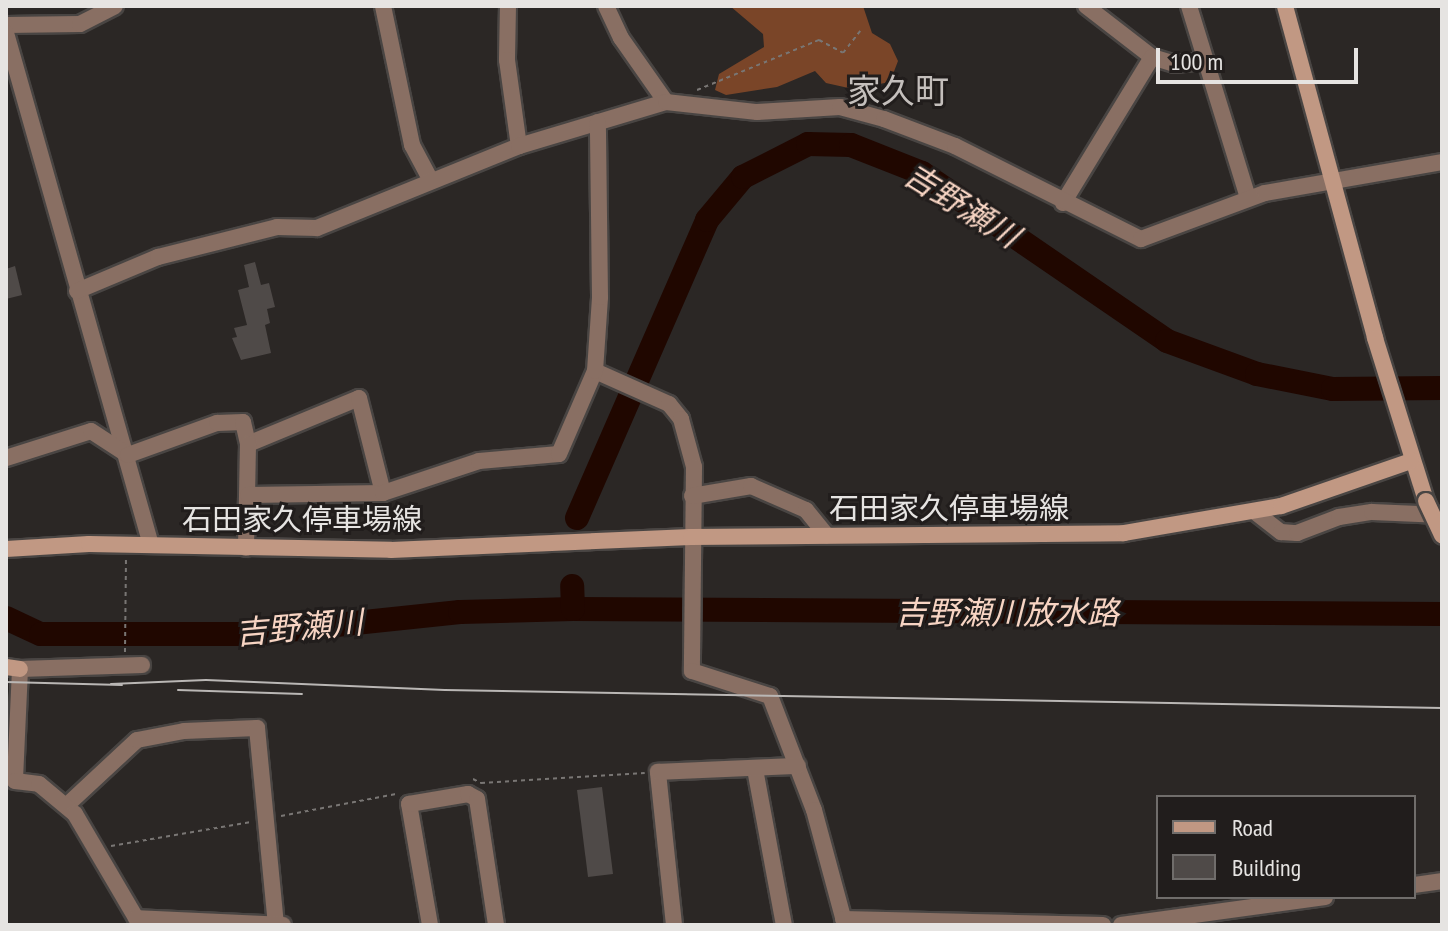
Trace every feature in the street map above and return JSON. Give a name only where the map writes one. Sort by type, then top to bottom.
[{"type":"main road","points":[[1285,6],[1411,461],[1442,535]]},
{"type":"main road","name":"石田家久停車場線","points":[[6,549],[34,544],[391,550],[691,537],[1124,533],[1255,512],[1411,461]]},
{"type":"street","points":[[6,25],[80,24],[115,6]]},
{"type":"street","points":[[383,6],[412,145],[430,179]]},
{"type":"street","points":[[508,6],[507,60],[519,146]]},
{"type":"street","points":[[606,6],[621,38],[666,102]]},
{"type":"street","points":[[1086,6],[1152,57],[1175,64],[1206,61]]},
{"type":"street","points":[[1189,6],[1248,198]]},
{"type":"street","points":[[6,33],[151,545]]},
{"type":"street","points":[[1063,203],[1152,57]]},
{"type":"street","points":[[77,291],[158,257],[277,227],[317,228],[430,179],[519,146],[666,102],[757,112],[840,107],[955,146],[1063,203],[1141,239],[1248,198],[1442,162]]},
{"type":"street","points":[[248,495],[383,493],[479,461],[559,454],[595,371],[600,297],[598,122]]},
{"type":"street","points":[[595,371],[669,404],[681,419],[691,452],[691,662],[695,672],[742,683],[770,696],[798,766],[844,922],[1103,925]]},
{"type":"street","points":[[248,444],[359,398],[383,493]]},
{"type":"street","points":[[128,455],[217,423],[243,422],[248,444],[246,548]]},
{"type":"street","points":[[6,458],[91,431],[128,455]]},
{"type":"street","points":[[692,496],[751,486],[806,510],[827,536]]},
{"type":"street","points":[[1255,512],[1281,532],[1297,533],[1339,517],[1372,512],[1442,515]]},
{"type":"street","points":[[142,665],[13,668],[10,782],[39,784],[66,806],[97,848],[124,905],[136,921],[283,925]]},
{"type":"street","points":[[66,806],[137,740],[257,728],[270,818],[276,925]]},
{"type":"street","points":[[674,925],[658,772],[798,766]]},
{"type":"street","points":[[755,769],[784,925]]},
{"type":"street","points":[[430,925],[409,804],[468,794],[477,799],[496,925]]},
{"type":"street","points":[[1416,885],[1442,881]]},
{"type":"street","points":[[1121,925],[1310,899]]},
{"type":"path","points":[[694,91],[819,40],[843,53],[860,31]]},
{"type":"path","points":[[125,657],[126,566]]},
{"type":"path","points":[[460,781],[658,772]]},
{"type":"path","points":[[97,848],[404,793]]},
{"type":"shaded area","points":[[730,6],[863,6],[872,33],[890,44],[898,61],[890,82],[853,89],[826,83],[815,71],[777,87],[726,95],[715,90],[719,74],[764,47],[763,34]]},
{"type":"building","points":[[255,262],[261,285],[269,283],[275,307],[267,309],[270,323],[265,325],[271,353],[241,360],[232,338],[237,337],[234,328],[247,325],[238,290],[249,287],[244,265]]},
{"type":"building","points":[[15,266],[22,295],[6,299],[6,269]]},
{"type":"building","points":[[602,787],[613,874],[588,877],[577,790]]},
{"type":"waterway","name":"吉野瀬川","points":[[577,518],[707,220],[743,177],[808,144],[851,145],[922,173],[1167,341],[1257,374],[1333,389],[1442,388]]},
{"type":"waterway","name":"吉野瀬川","points":[[6,618],[41,634],[250,634],[460,612],[573,609],[572,586]]},
{"type":"waterway","name":"吉野瀬川放水路","points":[[573,609],[1442,614]]},
{"type":"tram line","points":[[111,684],[206,680],[445,690],[1442,708]]},
{"type":"tram line","points":[[6,682],[122,685]]},
{"type":"tram line","points":[[178,690],[302,694]]},
{"type":"district","name":"家久町","points":[[898,91]]}]
